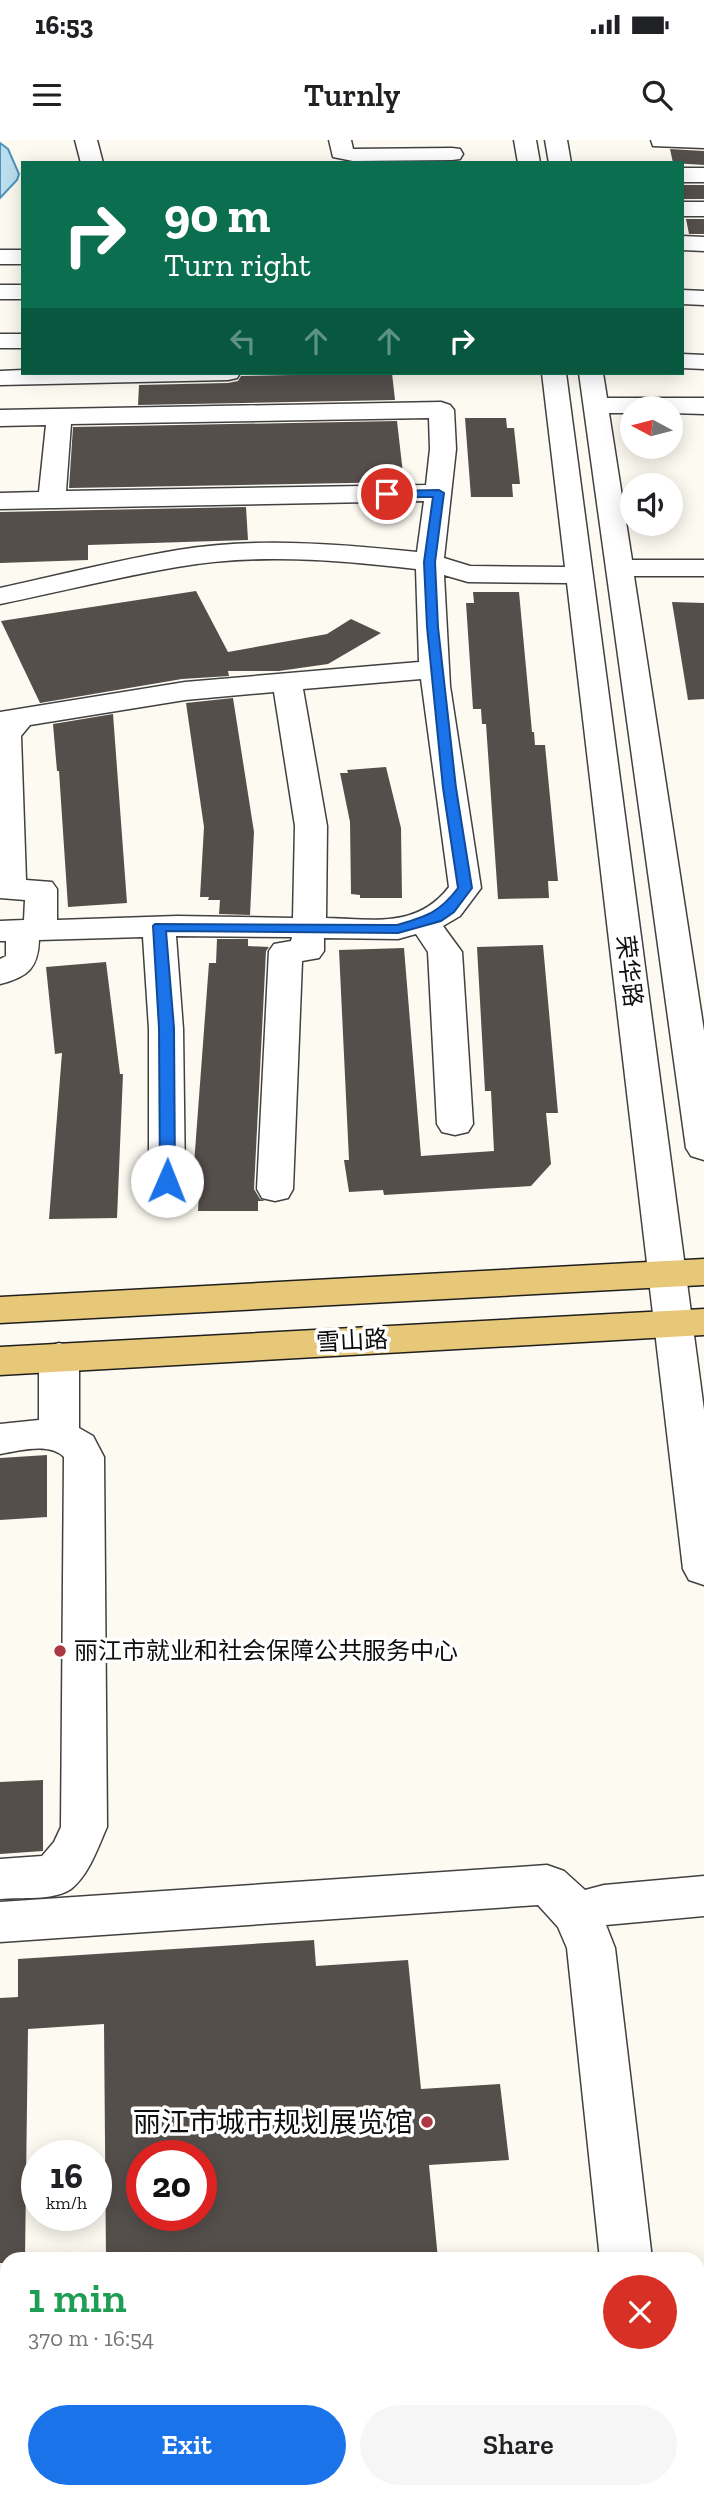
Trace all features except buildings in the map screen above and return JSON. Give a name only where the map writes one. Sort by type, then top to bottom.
[{"type":"main road","name":"雪山路","points":[[0,1310],[704,1272]]},
{"type":"main road","name":"雪山路","points":[[0,1361],[689,1323]]},
{"type":"street","points":[[86,140],[91,161]]},
{"type":"street","points":[[340,140],[341,152],[353,155],[452,152]]},
{"type":"street","points":[[525,140],[529,161]]},
{"type":"street","points":[[556,140],[560,161]]},
{"type":"street","points":[[662,148],[704,142]]},
{"type":"street","points":[[684,175],[704,175]]},
{"type":"street","points":[[684,209],[704,209]]},
{"type":"street","points":[[684,243],[704,244]]},
{"type":"street","points":[[0,257],[21,257]]},
{"type":"street","points":[[684,260],[704,258]]},
{"type":"street","points":[[0,292],[21,292]]},
{"type":"street","points":[[684,298],[704,298]]},
{"type":"street","points":[[0,341],[21,341]]},
{"type":"street","points":[[684,361],[704,362]]},
{"type":"street","points":[[0,378],[83,375]]},
{"type":"street","name":"荣华路","points":[[554,375],[667,1274],[689,1323],[704,1569]]},
{"type":"street","name":"荣华路","points":[[591,375],[704,1148]]},
{"type":"street","points":[[595,405],[704,405]]},
{"type":"street","points":[[0,418],[441,410],[444,450],[430,562],[436,668],[449,788],[465,888],[449,909],[424,923],[398,929],[159,926],[21,930]]},
{"type":"street","points":[[52,499],[59,417]]},
{"type":"street","points":[[0,501],[439,493]]},
{"type":"street","points":[[0,596],[148,564],[211,554],[302,551],[430,562],[468,575],[578,565]]},
{"type":"street","points":[[620,577],[704,568]]},
{"type":"street","points":[[620,577],[704,585]]},
{"type":"street","points":[[0,974],[22,960],[21,930],[41,890],[10,891],[6,735],[10,719],[172,693],[436,668]]},
{"type":"street","points":[[275,1189],[286,951],[306,951],[311,828],[287,681]]},
{"type":"street","points":[[424,923],[445,952],[455,1124]]},
{"type":"street","points":[[159,926],[166,1028],[167,1181]]},
{"type":"street","points":[[58,1436],[59,1357]]},
{"type":"street","points":[[0,1439],[58,1436],[77,1444],[84,1457],[84,1827],[71,1855],[54,1875],[0,1879]]},
{"type":"street","points":[[0,1922],[547,1885],[576,1913],[586,1930],[591,1948],[625,2252]]},
{"type":"street","points":[[576,1913],[604,1905],[704,1896]]},
{"type":"water","points":[[0,143],[8,149],[19,174],[17,180],[0,198]]},
{"type":"place","name":"丽江市就业和社会保障公共服务中心","points":[[60,1651]]},
{"type":"place","name":"丽江市城市规划展览馆","points":[[427,2122]]},
{"type":"route","points":[[167,1181],[166,1028],[159,926],[398,929],[436,918],[459,899],[465,888],[449,788],[433,627],[430,562],[439,493],[387,494]]}]
